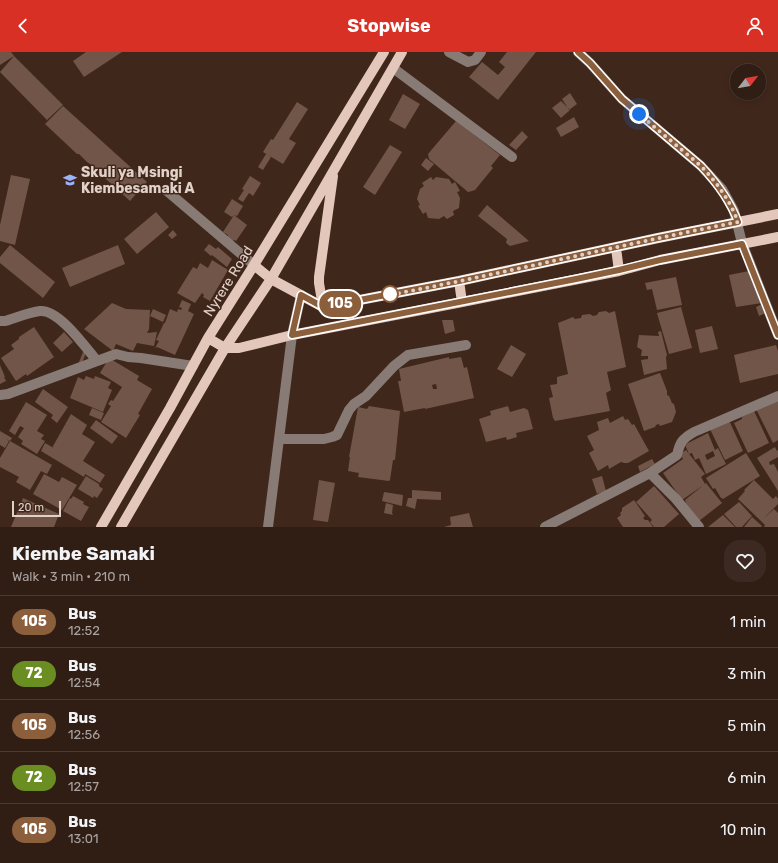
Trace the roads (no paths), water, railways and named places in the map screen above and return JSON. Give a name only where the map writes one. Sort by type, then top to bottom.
[{"type":"main road","name":"Nyrere Road","points":[[101,527],[208,338],[384,52]]},
{"type":"main road","points":[[121,527],[225,348],[271,279],[402,52]]},
{"type":"main road","points":[[323,307],[318,284],[334,170]]},
{"type":"main road","points":[[254,265],[271,279],[323,307],[459,281],[778,214]]},
{"type":"main road","points":[[208,338],[225,348],[239,348],[292,335],[462,302],[619,270],[660,260],[778,238]]},
{"type":"main road","points":[[616,248],[619,270]]},
{"type":"main road","points":[[459,281],[462,302]]},
{"type":"street","points":[[449,52],[468,62],[475,60],[481,52]]},
{"type":"street","points":[[578,52],[590,63],[622,99],[701,166],[726,196],[738,222],[742,244],[778,335]]},
{"type":"street","points":[[393,68],[512,157]]},
{"type":"street","points":[[167,191],[254,265]]},
{"type":"street","points":[[268,527],[292,335],[301,295]]},
{"type":"street","points":[[0,321],[41,311],[49,312],[69,328],[97,361]]},
{"type":"street","points":[[279,439],[324,439],[337,435],[349,410],[354,404],[366,396],[394,366],[408,356],[466,345]]},
{"type":"street","points":[[0,395],[8,394],[116,354],[193,366]]},
{"type":"street","points":[[545,527],[650,473],[677,455],[681,442],[685,437],[778,396]]},
{"type":"street","points":[[650,473],[676,499],[699,527]]},
{"type":"place","name":"Skuli ya Msingi Kiembesamaki A","points":[[70,180]]}]
